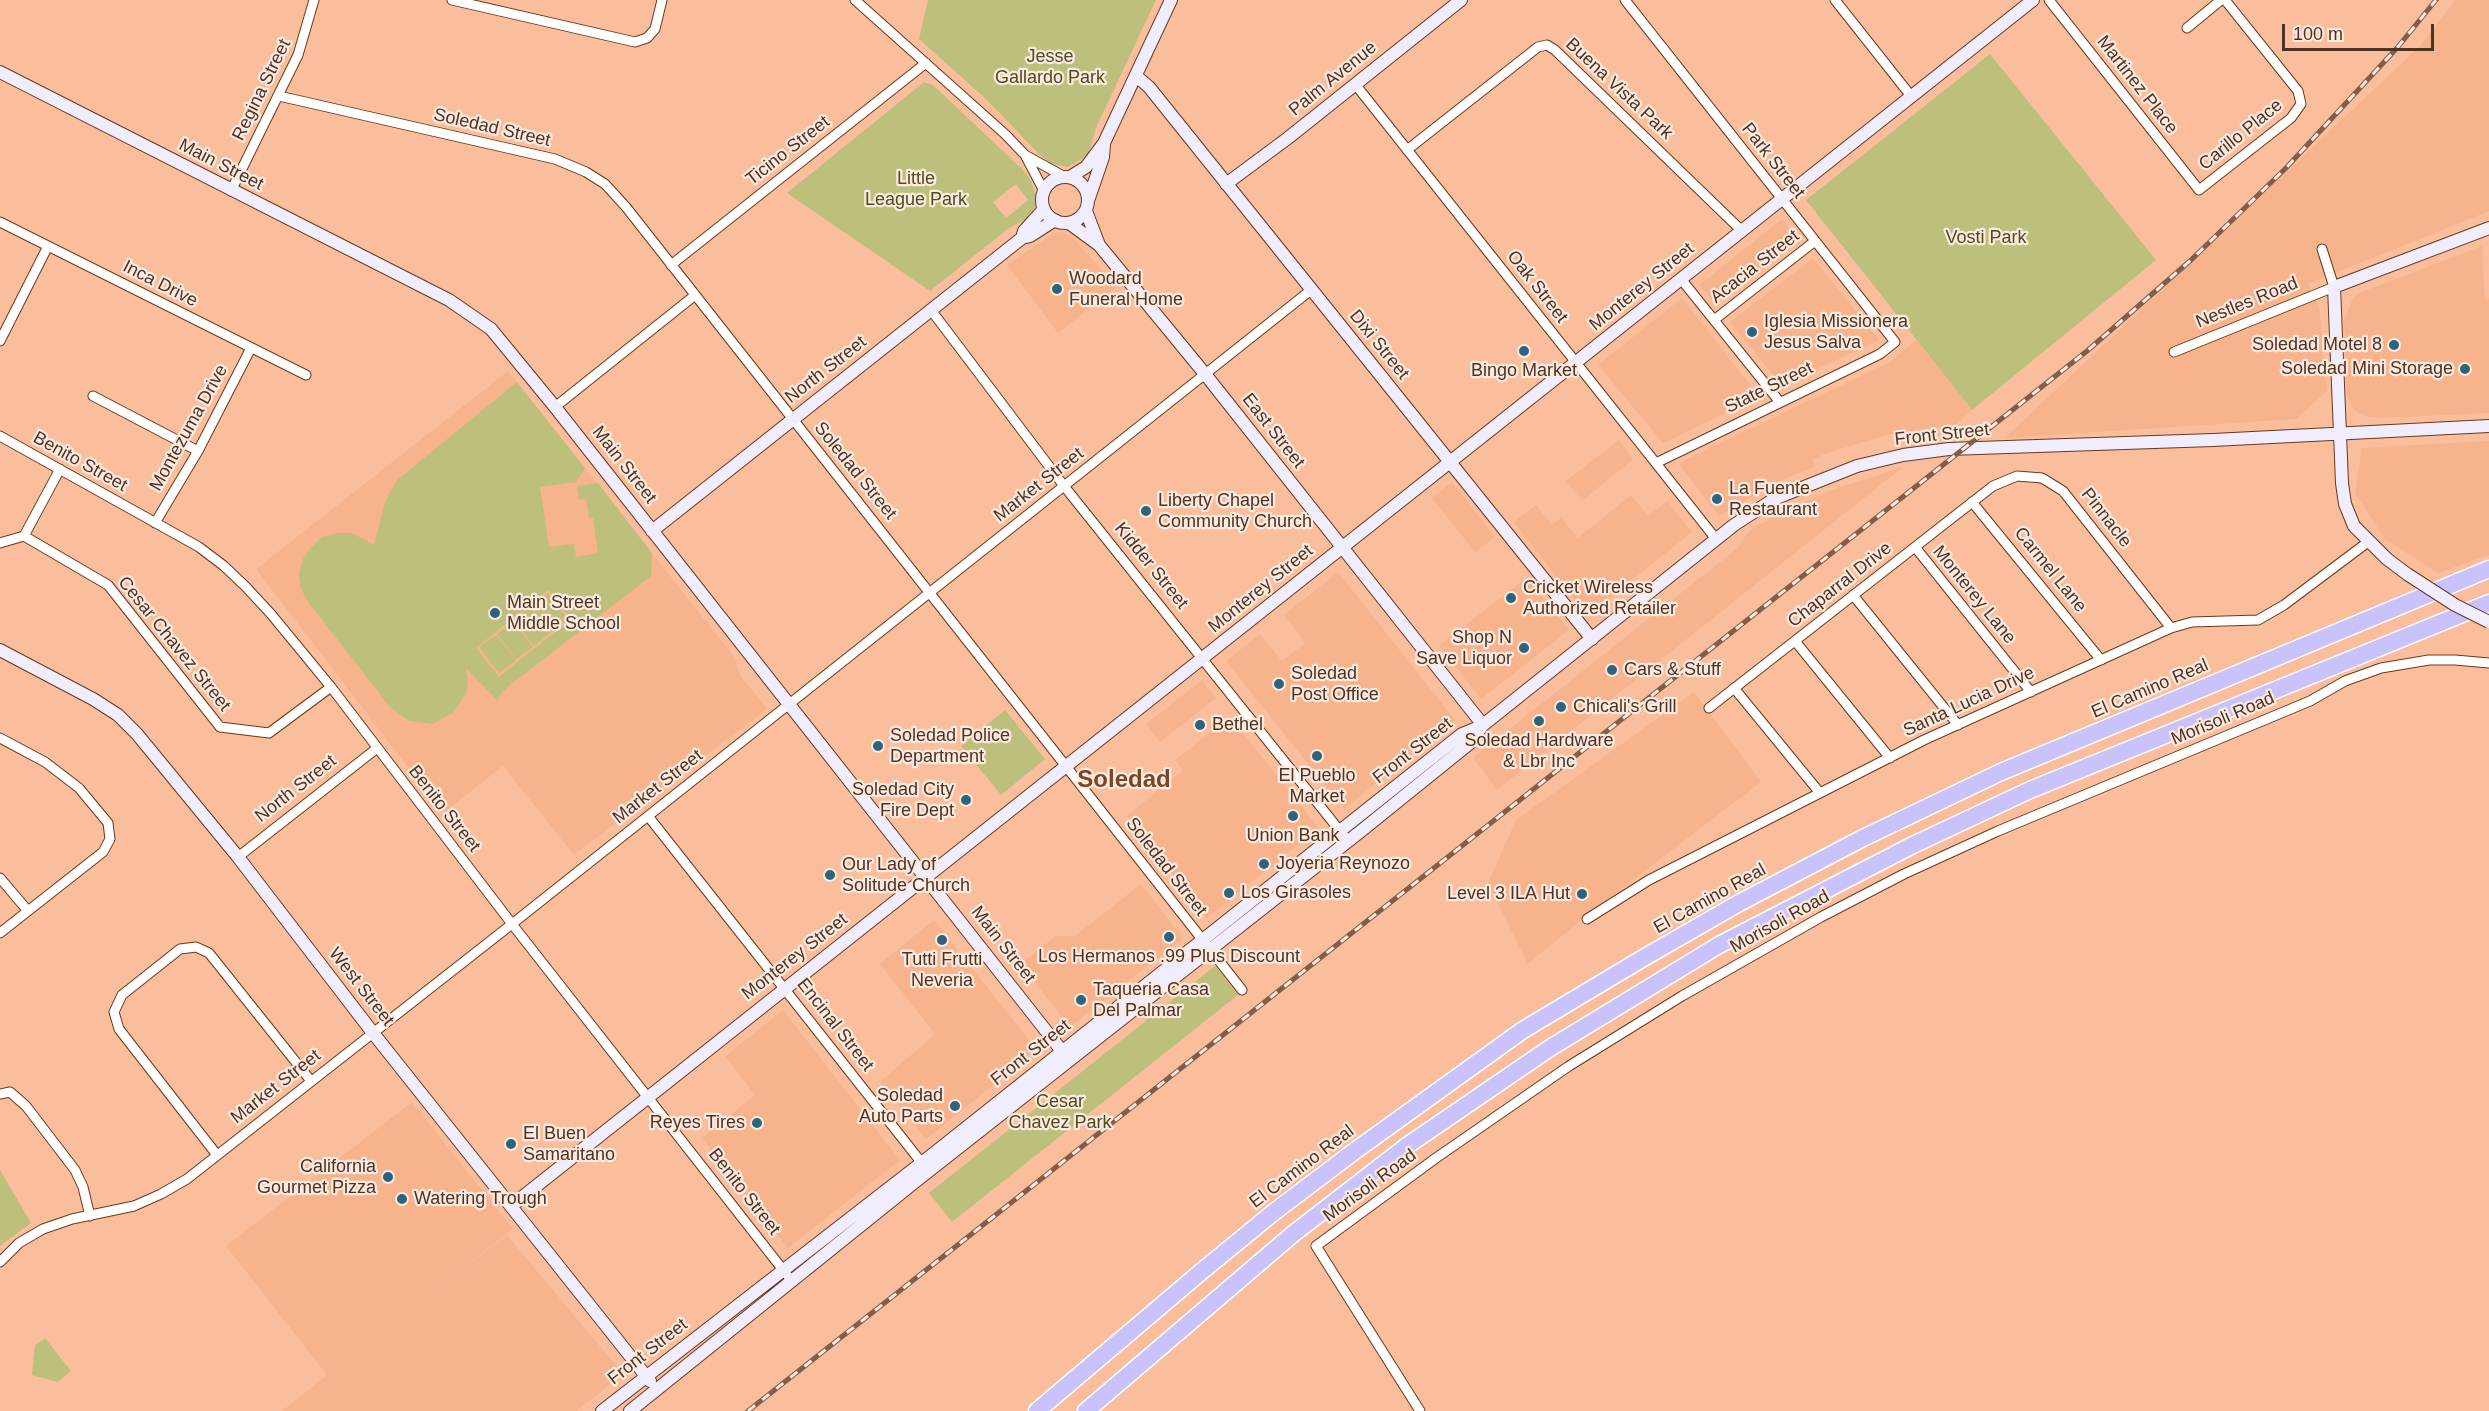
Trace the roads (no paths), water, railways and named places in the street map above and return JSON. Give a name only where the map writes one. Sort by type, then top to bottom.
[{"type":"highway","name":"El Camino Real","points":[[1037,1411],[1274,1212],[1356,1150],[1523,1030],[1645,957],[1739,903],[1863,838],[2001,772],[2489,569]]},
{"type":"highway","points":[[1086,1411],[1293,1234],[1381,1165],[1550,1048],[1703,954],[1855,874],[2020,795],[2100,760],[2489,603]]},
{"type":"street","name":"Regina Street","points":[[231,190],[303,43],[314,0]]},
{"type":"street","points":[[452,0],[635,42],[647,38],[655,29],[662,0]]},
{"type":"street","points":[[855,0],[1006,135],[1025,155],[1044,191],[1046,214],[1055,220],[1070,223],[1080,219],[1086,211],[1103,157],[1104,143]]},
{"type":"street","points":[[1044,191],[1051,181],[1066,177],[1086,167],[1104,143],[1172,0]]},
{"type":"street","name":"Palm Avenue","points":[[1226,184],[1288,138],[1461,0]]},
{"type":"street","name":"Park Street","points":[[1625,0],[1895,342]]},
{"type":"street","points":[[1835,0],[1911,96]]},
{"type":"street","name":"Monterey Street","points":[[511,1206],[648,1095],[1203,659],[2033,0]]},
{"type":"street","name":"Martinez Place","points":[[2049,0],[2199,190]]},
{"type":"street","points":[[2187,28],[2223,0]]},
{"type":"street","name":"Carillo Place","points":[[2199,190],[2291,118],[2301,104],[2298,91],[2223,0]]},
{"type":"street","name":"Buena Vista Park","points":[[1407,150],[1538,47],[1547,45],[1555,50],[1742,231]]},
{"type":"street","name":"Ticino Street","points":[[671,265],[926,63]]},
{"type":"street","name":"Main Street","points":[[0,72],[471,313],[491,329],[927,877],[1066,1056]]},
{"type":"street","name":"Dixi Street","points":[[1136,76],[1149,87],[1592,639]]},
{"type":"street","name":"Oak Street","points":[[1355,84],[1716,539]]},
{"type":"street","name":"Soledad Street","points":[[279,96],[555,159],[586,172],[604,184],[626,207],[1242,990]]},
{"type":"street","points":[[1025,155],[1081,183],[1089,198]]},
{"type":"street","name":"North Street","points":[[1022,238],[1024,231],[1044,209]]},
{"type":"street","name":"East Street","points":[[1086,211],[1099,245]]},
{"type":"street","name":"North Street","points":[[652,531],[1022,238],[1030,236],[1055,220]]},
{"type":"street","name":"Inca Drive","points":[[0,222],[306,375]]},
{"type":"street","name":"East Street","points":[[1070,223],[1099,245],[1205,374],[1483,725]]},
{"type":"street","name":"Nestles Road","points":[[2174,352],[2334,287],[2489,228]]},
{"type":"street","name":"Acacia Street","points":[[1714,320],[1815,241]]},
{"type":"street","points":[[0,341],[48,246]]},
{"type":"street","points":[[2322,249],[2334,287],[2345,504],[2354,526],[2368,542],[2407,574],[2455,605],[2489,622]]},
{"type":"street","points":[[1681,279],[1779,401]]},
{"type":"street","name":"Market Street","points":[[0,1262],[19,1243],[37,1232],[56,1224],[126,1208],[155,1197],[187,1179],[1311,290]]},
{"type":"street","points":[[555,407],[694,296]]},
{"type":"street","name":"Kidder Street","points":[[931,310],[1064,486],[1344,836]]},
{"type":"street","name":"State Street","points":[[1656,463],[1779,401],[1880,354],[1895,342]]},
{"type":"street","name":"Montezuma Drive","points":[[155,523],[198,451],[251,348]]},
{"type":"street","points":[[93,396],[198,451]]},
{"type":"street","name":"Front Street","points":[[630,1411],[792,1281],[926,1167],[1344,836],[1462,734],[1483,725],[1716,539],[1747,515],[1774,499],[1848,470],[1903,455],[1949,449],[2213,440],[2489,426]]},
{"type":"street","name":"Benito Street","points":[[0,436],[199,547],[224,566],[272,614],[792,1281]]},
{"type":"street","points":[[0,543],[24,536],[60,470]]},
{"type":"street","name":"Pinnacle","points":[[1990,488],[2006,480],[2030,475],[2048,480],[2063,490],[2171,628]]},
{"type":"street","name":"Chaparral Drive","points":[[1709,708],[1990,488]]},
{"type":"street","name":"Carmel Lane","points":[[1972,502],[2100,660]]},
{"type":"street","name":"Cesar Chavez Street","points":[[24,536],[108,585],[220,727],[269,733],[331,687]]},
{"type":"street","name":"Santa Lucia Drive","points":[[1587,919],[1649,880],[1890,758],[2171,628],[2192,622],[2258,620],[2284,605],[2368,542]]},
{"type":"street","name":"Monterey Lane","points":[[1915,547],[2031,692]]},
{"type":"street","points":[[1854,595],[1958,725]]},
{"type":"street","points":[[1795,641],[1890,758]]},
{"type":"street","name":"West Street","points":[[0,650],[93,699],[118,715],[137,734],[238,857],[373,1033],[656,1389]]},
{"type":"street","name":"Morisoli Road","points":[[1420,1411],[1316,1246],[1436,1158],[1569,1066],[1682,996],[1821,917],[1915,870],[1998,831],[2310,701],[2345,681],[2403,663],[2455,660],[2489,663]]},
{"type":"street","points":[[1734,688],[1820,794]]},
{"type":"street","points":[[0,738],[45,762],[79,788],[108,823],[110,839],[103,852],[0,933]]},
{"type":"street","name":"North Street","points":[[238,857],[376,749]]},
{"type":"street","name":"Encinal Street","points":[[648,816],[926,1167]]},
{"type":"street","points":[[0,878],[28,911]]},
{"type":"street","points":[[217,1155],[119,1029],[114,1012],[122,995],[130,988],[180,949],[196,947],[209,953],[310,1081]]},
{"type":"street","points":[[5,1093],[26,1106],[75,1170],[83,1187],[90,1216]]},
{"type":"street","name":"Front Street","points":[[603,1411],[783,1270],[926,1167]]},
{"type":"railway","points":[[748,1411],[2087,351],[2191,260],[2286,168],[2397,48],[2436,0]]},
{"type":"place","name":"Woodard Funeral Home","points":[[1057,289]]},
{"type":"place","name":"Iglesia Missionera Jesus Salva","points":[[1752,332]]},
{"type":"place","name":"Soledad Motel 8","points":[[2394,345]]},
{"type":"place","name":"Bingo Market","points":[[1524,351]]},
{"type":"place","name":"Soledad Mini Storage","points":[[2465,369]]},
{"type":"place","name":"La Fuente Restaurant","points":[[1717,499]]},
{"type":"place","name":"Liberty Chapel Community Church","points":[[1146,511]]},
{"type":"place","name":"Cricket Wireless Authorized Retailer","points":[[1511,598]]},
{"type":"place","name":"Main Street Middle School","points":[[495,613]]},
{"type":"place","name":"Shop N Save Liquor","points":[[1524,648]]},
{"type":"place","name":"Cars & Stuff","points":[[1612,670]]},
{"type":"place","name":"Soledad Post Office","points":[[1279,684]]},
{"type":"place","name":"Chicali's Grill","points":[[1561,707]]},
{"type":"place","name":"Soledad Hardware & Lbr Inc","points":[[1539,721]]},
{"type":"place","name":"Bethel","points":[[1200,725]]},
{"type":"place","name":"Soledad Police Department","points":[[878,746]]},
{"type":"place","name":"El Pueblo Market","points":[[1317,756]]},
{"type":"place","name":"Soledad City Fire Dept","points":[[966,800]]},
{"type":"place","name":"Union Bank","points":[[1293,816]]},
{"type":"place","name":"Joyeria Reynozo","points":[[1264,864]]},
{"type":"place","name":"Our Lady of Solitude Church","points":[[830,875]]},
{"type":"place","name":"Los Girasoles","points":[[1229,893]]},
{"type":"place","name":"Level 3 ILA Hut","points":[[1582,894]]},
{"type":"place","name":"Los Hermanos .99 Plus Discount","points":[[1169,937]]},
{"type":"place","name":"Tutti Frutti Neveria","points":[[942,940]]},
{"type":"place","name":"Taqueria Casa Del Palmar","points":[[1081,1000]]},
{"type":"place","name":"Soledad Auto Parts","points":[[955,1106]]},
{"type":"place","name":"Reyes Tires","points":[[757,1123]]},
{"type":"place","name":"El Buen Samaritano","points":[[511,1144]]},
{"type":"place","name":"California Gourmet Pizza","points":[[388,1177]]},
{"type":"place","name":"Watering Trough","points":[[402,1199]]},
{"type":"district","name":"Soledad","points":[[1124,780]]},
{"type":"park label","name":"Jesse Gallardo Park","points":[[1050,67]]},
{"type":"park label","name":"Little League Park","points":[[916,189]]},
{"type":"park label","name":"Vosti Park","points":[[1986,238]]},
{"type":"park label","name":"Cesar Chavez Park","points":[[1060,1112]]}]
